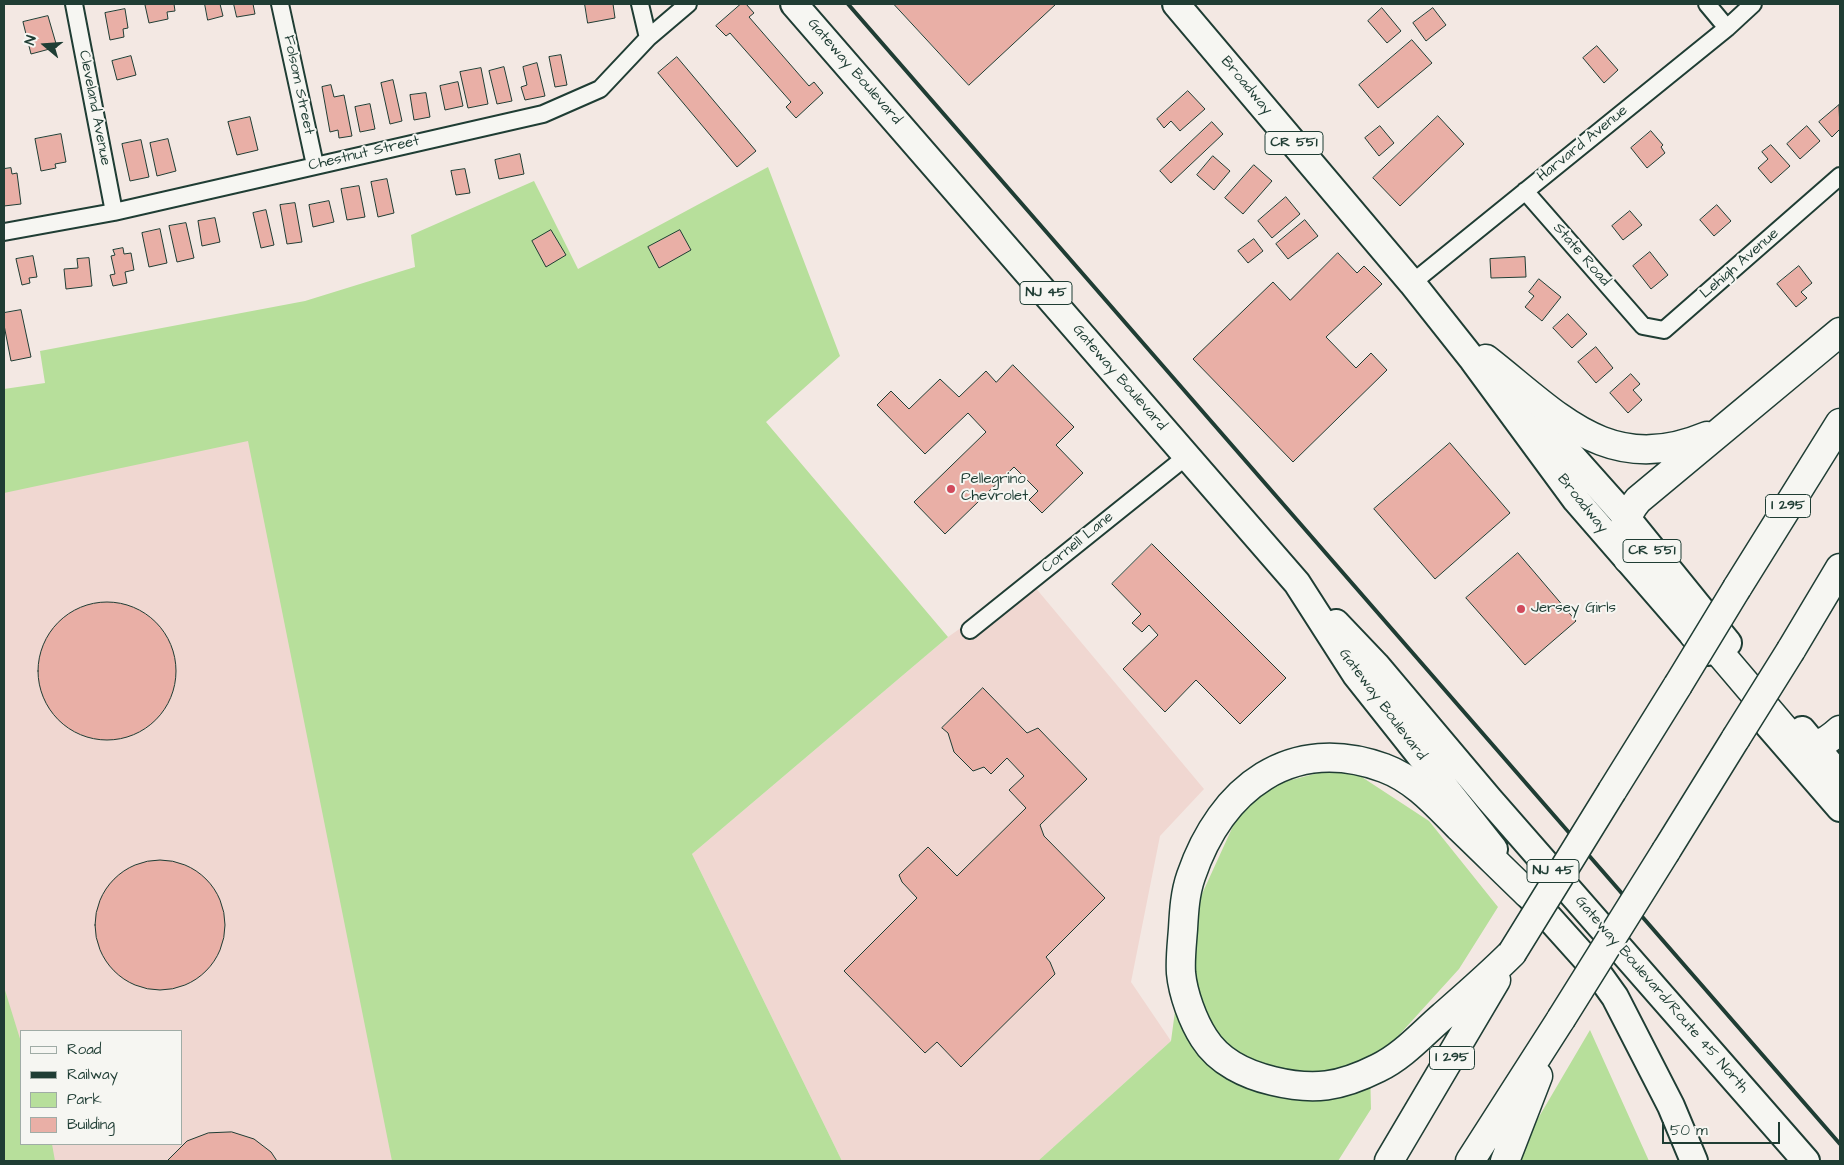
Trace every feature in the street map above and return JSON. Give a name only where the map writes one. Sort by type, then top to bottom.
[{"type":"highway","points":[[1628,559],[1622,536],[1626,517],[1638,500],[1840,332]]},
{"type":"highway","points":[[1486,359],[1576,429],[1599,441],[1617,447],[1639,450],[1670,447],[1705,437],[1729,426]]},
{"type":"highway","name":"I 295","points":[[1390,1161],[1512,953],[1840,423]]},
{"type":"highway","points":[[1470,1161],[1561,1020],[1840,568]]},
{"type":"highway","points":[[1694,635],[1712,644],[1786,731],[1798,742],[1815,745],[1824,742],[1840,730]]},
{"type":"highway","points":[[1512,953],[1425,1034],[1381,1067],[1333,1085],[1305,1088],[1259,1078],[1241,1071],[1222,1058],[1204,1039],[1193,1017],[1181,974],[1185,901],[1188,885],[1214,826],[1230,804],[1249,786],[1284,764],[1313,757],[1347,758],[1384,768],[1413,781],[1528,894]]},
{"type":"highway","points":[[1505,1161],[1561,1020]]},
{"type":"main road","name":"Gateway Boulevard","points":[[794,4],[1297,583],[1356,675],[1528,894]]},
{"type":"main road","name":"Broadway","points":[[1176,4],[1412,283],[1473,360],[1576,500],[1694,635],[1755,711],[1840,808]]},
{"type":"main road","name":"Broadway","points":[[1412,283],[1486,359],[1626,517],[1840,776]]},
{"type":"main road","name":"Gateway Boulevard/Route 45 North","points":[[1297,583],[1376,664],[1489,799],[1806,1161]]},
{"type":"main road","name":"NJ 45","points":[[1528,894],[1583,955],[1615,998],[1671,1106],[1694,1161]]},
{"type":"street","name":"Cleveland Avenue","points":[[74,4],[114,212]]},
{"type":"street","name":"Folsom Street","points":[[280,4],[315,165]]},
{"type":"street","points":[[640,4],[648,38]]},
{"type":"street","name":"Chestnut Street","points":[[4,232],[114,212],[543,114],[600,89],[648,38],[688,4]]},
{"type":"street","points":[[1707,4],[1726,28]]},
{"type":"street","name":"Harvard Avenue","points":[[1412,283],[1753,4]]},
{"type":"street","name":"Lehigh Avenue","points":[[1636,318],[1642,326],[1664,330],[1840,176]]},
{"type":"street","name":"State Road","points":[[1525,191],[1636,318]]},
{"type":"street","name":"Cornell Lane","points":[[970,630],[1187,456]]},
{"type":"shaded area","points":[[261,357],[428,1161],[4,1161],[4,413]]},
{"type":"shaded area","points":[[1029,580],[1204,789],[1160,836],[1131,982],[1171,1041],[1038,1161],[842,1161],[692,854],[948,637]]},
{"type":"green space","points":[[768,167],[840,356],[766,422],[948,637],[692,854],[842,1161],[392,1161],[248,441],[4,493],[4,389],[45,383],[40,351],[305,301],[415,267],[411,235],[534,181],[578,269]]},
{"type":"green space","points":[[1345,766],[1429,821],[1498,907],[1459,969],[1370,1067],[1371,1109],[1338,1161],[1038,1161],[1171,1041],[1186,929],[1249,791]]},
{"type":"green space","points":[[4,987],[20,1039],[20,1145],[52,1145],[55,1161],[4,1161]]},
{"type":"green space","points":[[1590,1030],[1649,1161],[1513,1161]]},
{"type":"building","points":[[174,4],[175,11],[167,12],[168,19],[149,23],[145,5]]},
{"type":"building","points":[[205,4],[220,4],[223,16],[208,20]]},
{"type":"building","points":[[234,4],[253,4],[255,14],[237,17]]},
{"type":"building","points":[[585,4],[613,4],[615,18],[588,23]]},
{"type":"building","points":[[741,4],[746,4],[754,13],[749,17],[809,86],[814,82],[823,93],[796,118],[786,107],[791,102],[730,33],[726,36],[716,26]]},
{"type":"building","points":[[894,4],[1056,4],[969,85]]},
{"type":"building","points":[[1382,8],[1401,31],[1387,43],[1368,21]]},
{"type":"building","points":[[1433,8],[1446,25],[1426,41],[1413,23]]},
{"type":"building","points":[[125,9],[128,28],[123,29],[124,37],[110,40],[105,13]]},
{"type":"building","points":[[48,16],[57,47],[31,54],[23,22]]},
{"type":"building","points":[[1412,40],[1432,63],[1378,108],[1359,85]]},
{"type":"building","points":[[1597,46],[1618,70],[1604,83],[1583,58]]},
{"type":"building","points":[[561,55],[567,85],[555,87],[549,57]]},
{"type":"building","points":[[131,56],[136,75],[117,80],[112,61]]},
{"type":"building","points":[[677,57],[756,151],[737,167],[658,73]]},
{"type":"building","points":[[537,63],[545,96],[525,100],[521,87],[527,85],[523,67]]},
{"type":"building","points":[[504,67],[512,101],[497,104],[489,71]]},
{"type":"building","points":[[481,68],[488,104],[468,108],[460,72]]},
{"type":"building","points":[[393,80],[402,121],[390,124],[381,83]]},
{"type":"building","points":[[458,82],[463,106],[445,110],[440,86]]},
{"type":"building","points":[[331,85],[334,97],[344,95],[352,136],[339,138],[338,130],[330,132],[322,87]]},
{"type":"building","points":[[1188,91],[1205,109],[1180,131],[1171,121],[1164,128],[1157,119]]},
{"type":"building","points":[[426,93],[430,117],[414,120],[410,95]]},
{"type":"building","points":[[370,104],[375,129],[360,132],[355,107]]},
{"type":"building","points":[[1839,105],[1840,129],[1832,137],[1819,122]]},
{"type":"building","points":[[1438,116],[1464,144],[1400,206],[1373,178]]},
{"type":"building","points":[[250,117],[258,150],[237,155],[228,122]]},
{"type":"building","points":[[1212,122],[1223,134],[1171,183],[1160,171]]},
{"type":"building","points":[[1380,126],[1394,143],[1379,156],[1365,138]]},
{"type":"building","points":[[1807,126],[1820,141],[1800,159],[1787,144]]},
{"type":"building","points":[[1651,131],[1663,145],[1661,147],[1665,153],[1647,168],[1631,148]]},
{"type":"building","points":[[61,134],[66,162],[55,164],[56,168],[41,171],[35,139]]},
{"type":"building","points":[[168,139],[176,171],[157,176],[150,143]]},
{"type":"building","points":[[141,140],[149,177],[130,181],[122,144]]},
{"type":"building","points":[[1771,145],[1790,166],[1771,183],[1758,168],[1768,159],[1762,152]]},
{"type":"building","points":[[520,154],[524,174],[499,179],[495,160]]},
{"type":"building","points":[[1213,156],[1230,171],[1214,190],[1197,175]]},
{"type":"building","points":[[1254,165],[1272,181],[1243,214],[1225,198]]},
{"type":"building","points":[[11,168],[12,174],[17,173],[21,204],[4,206],[4,169]]},
{"type":"building","points":[[465,169],[470,193],[456,195],[451,171]]},
{"type":"building","points":[[387,179],[394,213],[378,217],[371,182]]},
{"type":"building","points":[[359,186],[365,217],[347,220],[341,189]]},
{"type":"building","points":[[1286,197],[1300,214],[1272,238],[1258,221]]},
{"type":"building","points":[[329,201],[334,222],[313,227],[309,205]]},
{"type":"building","points":[[295,203],[302,242],[287,244],[280,205]]},
{"type":"building","points":[[1717,205],[1731,221],[1714,236],[1700,220]]},
{"type":"building","points":[[266,210],[274,245],[261,248],[253,213]]},
{"type":"building","points":[[1630,211],[1642,225],[1623,240],[1612,226]]},
{"type":"building","points":[[215,218],[220,242],[202,246],[198,221]]},
{"type":"building","points":[[1305,220],[1318,236],[1288,259],[1276,244]]},
{"type":"building","points":[[186,223],[194,258],[177,262],[169,226]]},
{"type":"building","points":[[160,229],[167,263],[149,267],[142,233]]},
{"type":"building","points":[[551,230],[566,255],[546,267],[532,241]]},
{"type":"building","points":[[680,230],[691,250],[659,268],[648,247]]},
{"type":"building","points":[[1254,239],[1263,251],[1248,263],[1238,251]]},
{"type":"building","points":[[123,248],[124,254],[131,253],[134,270],[125,272],[127,283],[113,286],[110,275],[115,274],[111,256],[115,255],[113,250]]},
{"type":"building","points":[[1650,252],[1668,275],[1651,289],[1633,266]]},
{"type":"building","points":[[1338,253],[1357,273],[1364,266],[1382,284],[1326,337],[1356,368],[1371,353],[1387,370],[1293,462],[1193,359],[1273,282],[1290,300]]},
{"type":"building","points":[[33,256],[37,277],[29,278],[30,283],[22,285],[16,259]]},
{"type":"building","points":[[1525,257],[1526,277],[1491,278],[1490,259]]},
{"type":"building","points":[[89,258],[92,286],[66,289],[64,269],[78,268],[77,259]]},
{"type":"building","points":[[1799,266],[1812,283],[1801,292],[1807,298],[1796,307],[1777,284]]},
{"type":"building","points":[[1539,279],[1561,297],[1542,321],[1525,307],[1534,296],[1529,292]]},
{"type":"building","points":[[21,310],[31,357],[11,361],[4,325],[4,313]]},
{"type":"building","points":[[1568,314],[1587,334],[1572,348],[1553,328]]},
{"type":"building","points":[[1596,347],[1613,368],[1596,383],[1578,362]]},
{"type":"building","points":[[1013,365],[1074,427],[1056,445],[1083,473],[1042,513],[1029,500],[1038,491],[1014,467],[945,534],[914,502],[986,432],[968,413],[925,454],[877,405],[891,391],[909,409],[940,379],[959,397],[986,371],[996,382]]},
{"type":"building","points":[[1631,374],[1640,384],[1633,390],[1642,400],[1628,413],[1610,393]]},
{"type":"building","points":[[1450,443],[1510,513],[1435,579],[1374,509]]},
{"type":"building","points":[[1152,544],[1286,678],[1240,724],[1196,680],[1165,712],[1123,669],[1158,635],[1149,625],[1142,632],[1132,623],[1141,614],[1112,584]]},
{"type":"building","name":"Jersey Girls","points":[[1518,553],[1576,621],[1525,665],[1466,598]]},
{"type":"building","points":[[107,602],[133,608],[156,622],[170,645],[176,671],[170,697],[156,720],[133,734],[107,740],[81,734],[58,720],[44,697],[38,671],[44,645],[58,622],[81,608]]},
{"type":"building","points":[[983,688],[1027,733],[1038,728],[1087,779],[1040,825],[1044,836],[1105,898],[1046,957],[1055,974],[961,1067],[937,1042],[925,1053],[844,971],[917,898],[902,882],[899,875],[928,847],[957,876],[1026,808],[1009,790],[1024,776],[1007,758],[991,774],[984,767],[973,771],[954,752],[948,733],[942,728]]},
{"type":"building","points":[[160,860],[173,861],[185,865],[206,879],[220,900],[224,912],[224,938],[220,950],[206,971],[185,985],[173,989],[160,990],[147,989],[135,985],[114,971],[100,950],[96,938],[95,925],[96,912],[100,900],[114,879],[135,865],[147,861]]},
{"type":"building","points":[[232,1132],[254,1139],[271,1152],[277,1161],[167,1161],[187,1141],[208,1133]]},
{"type":"railway","points":[[848,4],[1840,1144]]},
{"type":"place","name":"Pellegrino Chevrolet","points":[[951,489]]},
{"type":"place","name":"Jersey Girls","points":[[1521,609]]}]
